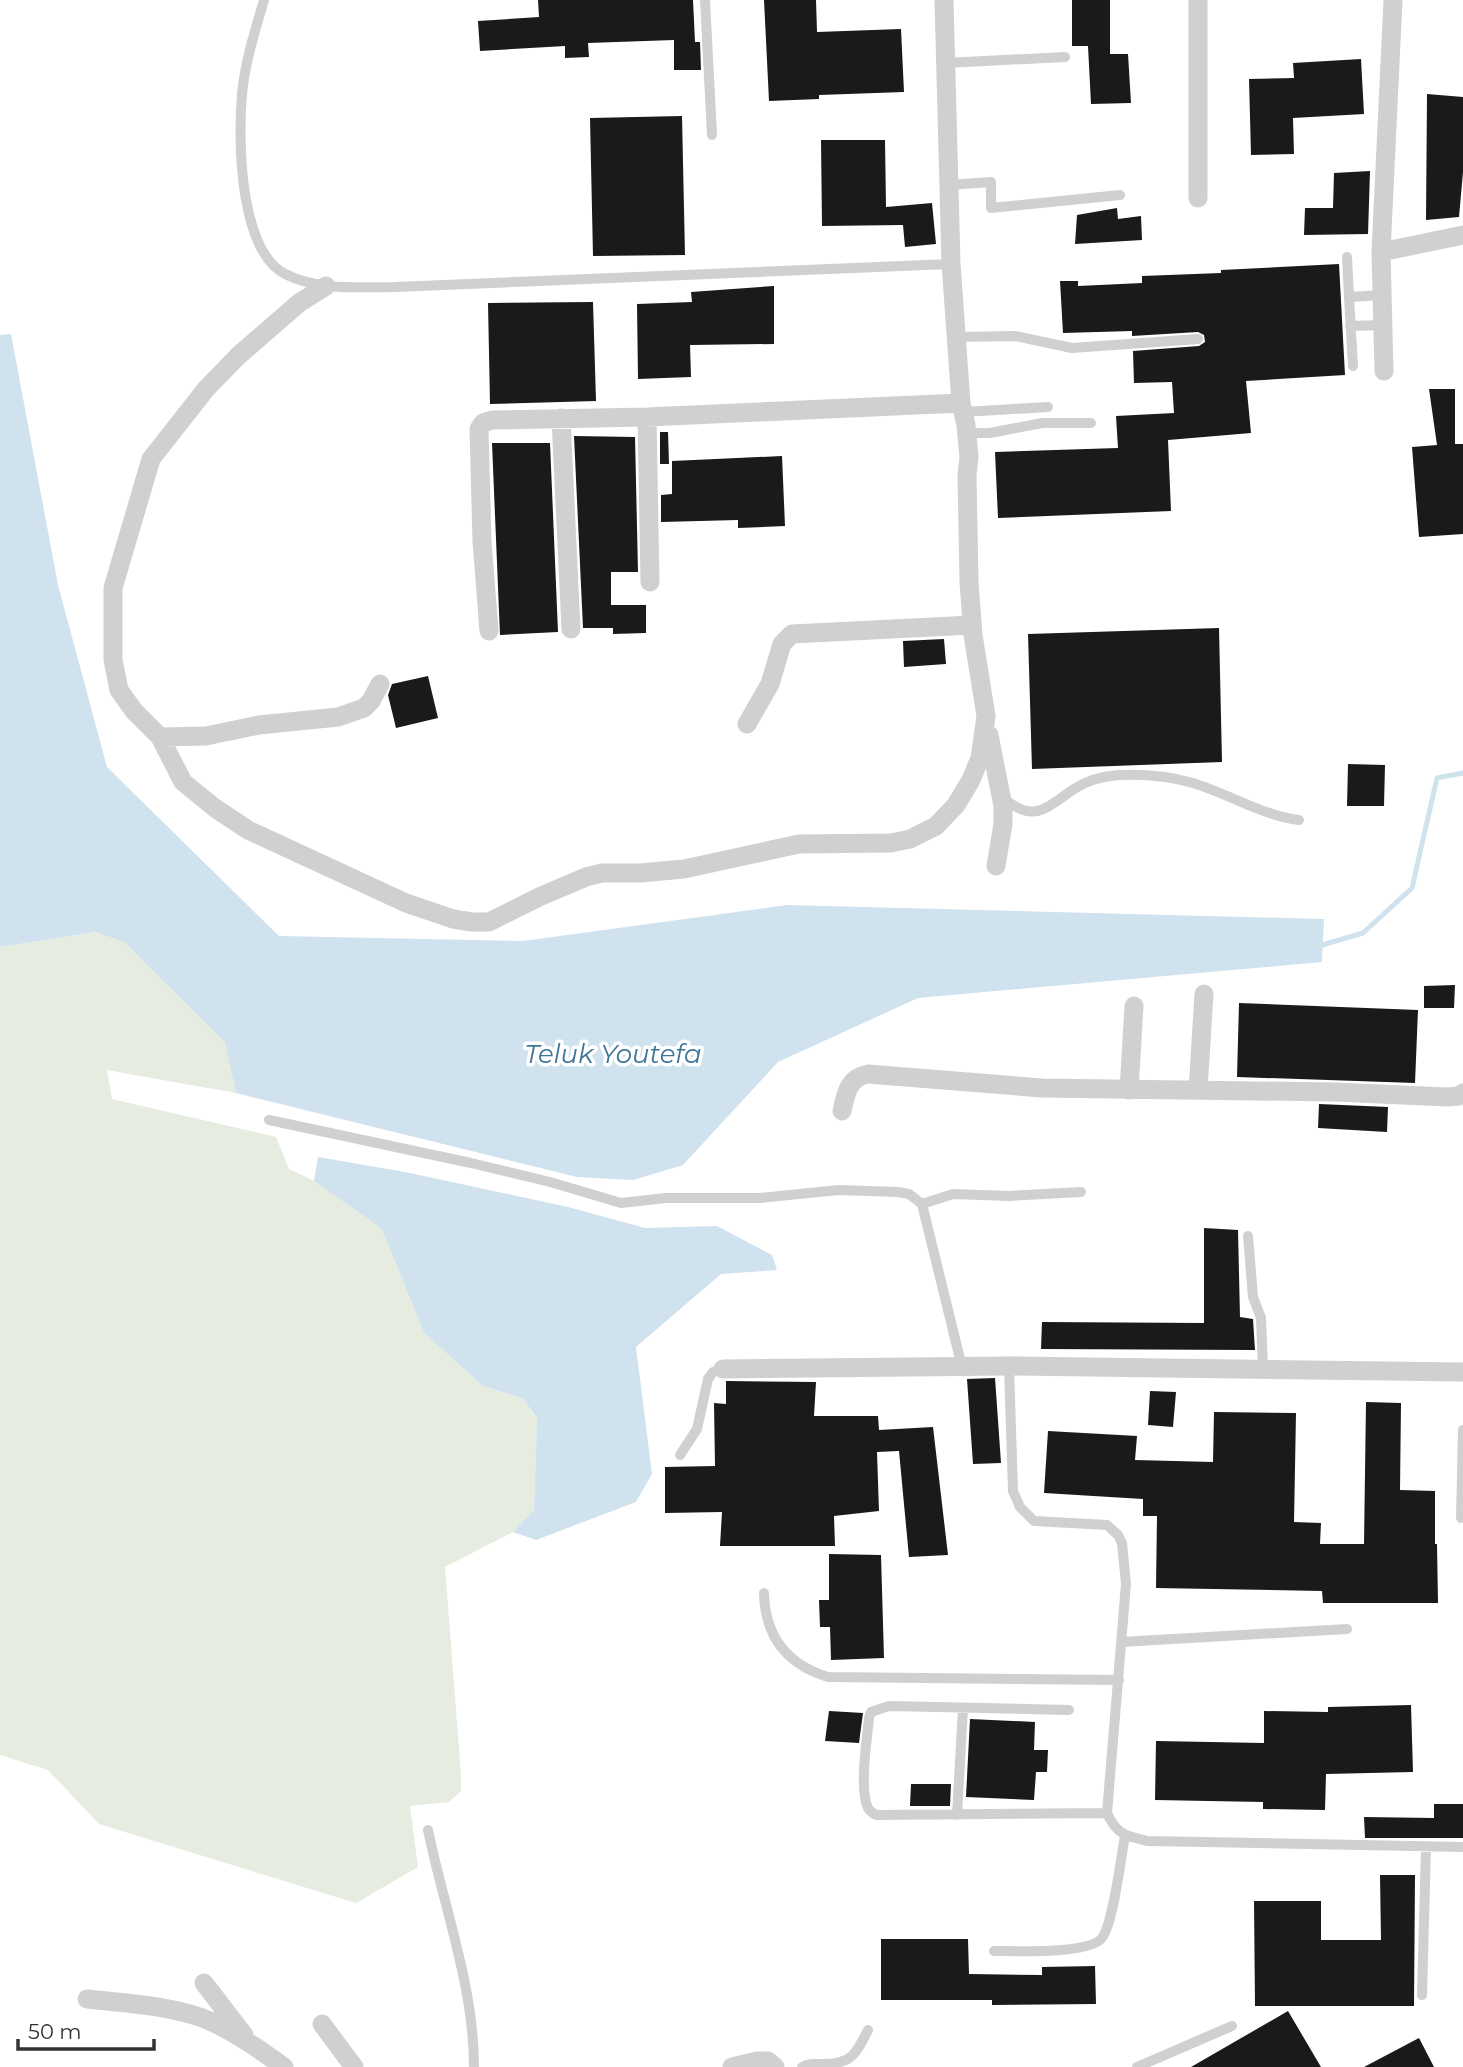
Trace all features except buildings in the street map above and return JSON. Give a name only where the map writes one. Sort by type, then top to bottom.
[{"type":"street","points":[[944,0],[951,264],[955,337],[967,433],[972,625],[1001,797],[1003,824],[996,866]]},
{"type":"street","points":[[1198,0],[1198,198]]},
{"type":"street","points":[[1384,371],[1381,252],[1393,0]]},
{"type":"street","points":[[1381,252],[1463,235]]},
{"type":"street","points":[[326,286],[299,303],[237,356],[206,388],[151,459],[113,588],[113,660],[119,690],[160,737],[183,782],[248,830],[406,903],[453,919],[489,922],[539,897],[601,873],[684,869],[799,844],[891,842],[910,839],[936,826],[956,805],[980,758],[986,716]]},
{"type":"street","points":[[489,632],[482,541],[479,429],[483,424],[492,420],[962,407]]},
{"type":"street","points":[[646,417],[650,582]]},
{"type":"street","points":[[561,418],[571,629]]},
{"type":"street","points":[[747,724],[770,684],[782,644],[792,634],[972,625]]},
{"type":"street","points":[[160,737],[206,736],[259,725],[338,717],[364,708],[380,684]]},
{"type":"street","points":[[1198,1090],[1204,993]]},
{"type":"street","points":[[1129,1090],[1134,1006]]},
{"type":"street","points":[[842,1111],[850,1083],[867,1074],[1042,1088],[1335,1091],[1447,1097],[1463,1093]]},
{"type":"street","points":[[723,1369],[1009,1366],[1463,1373]]},
{"type":"street","points":[[204,1983],[222,2010],[251,2044]]},
{"type":"street","points":[[87,1999],[151,2006],[208,2020],[251,2044],[284,2067]]},
{"type":"street","points":[[322,2024],[354,2067]]},
{"type":"street","points":[[732,2067],[757,2061],[768,2061],[775,2067]]},
{"type":"lane","points":[[264,0],[250,48],[242,91],[240,119],[245,207],[257,241],[283,273],[326,286],[396,287],[951,264]]},
{"type":"lane","points":[[705,0],[712,135]]},
{"type":"lane","points":[[945,63],[1065,57]]},
{"type":"lane","points":[[948,185],[991,182],[991,208],[1120,195]]},
{"type":"lane","points":[[1347,257],[1353,366]]},
{"type":"lane","points":[[1349,297],[1382,295]]},
{"type":"lane","points":[[1350,326],[1383,325]]},
{"type":"lane","points":[[955,337],[1015,336],[1072,348],[1198,339]]},
{"type":"lane","points":[[962,407],[1048,407]]},
{"type":"lane","points":[[967,433],[990,433],[1042,423],[1091,423]]},
{"type":"lane","points":[[1001,797],[1015,808],[1029,813],[1040,812],[1075,789],[1100,777],[1152,774],[1196,784],[1283,818],[1299,820]]},
{"type":"lane","points":[[269,1120],[471,1163],[621,1203],[666,1198],[761,1198],[839,1190],[909,1194],[922,1204],[962,1367]]},
{"type":"lane","points":[[922,1204],[953,1194],[1009,1196],[1081,1192]]},
{"type":"lane","points":[[1248,1236],[1253,1297],[1261,1318],[1263,1370]]},
{"type":"lane","points":[[1009,1366],[1013,1491],[1020,1507],[1034,1521],[1107,1525],[1122,1543],[1126,1584],[1107,1812],[1112,1824],[1125,1836],[1147,1841],[1463,1847]]},
{"type":"lane","points":[[680,1455],[697,1429],[704,1407],[708,1379],[713,1372],[723,1369]]},
{"type":"lane","points":[[1461,1518],[1463,1430]]},
{"type":"lane","points":[[764,1592],[765,1614],[771,1633],[785,1653],[799,1664],[828,1677],[1119,1680]]},
{"type":"lane","points":[[1121,1642],[1347,1629]]},
{"type":"lane","points":[[1069,1710],[889,1706],[871,1712],[864,1773],[866,1804],[869,1811],[876,1815],[1107,1812]]},
{"type":"lane","points":[[957,1815],[963,1708]]},
{"type":"lane","points":[[428,1830],[464,1983],[474,2047],[474,2067]]},
{"type":"lane","points":[[994,1951],[1065,1950],[1091,1945],[1102,1939],[1109,1924],[1125,1836]]},
{"type":"lane","points":[[1422,1995],[1426,1848]]},
{"type":"lane","points":[[1137,2067],[1232,2026]]},
{"type":"lane","points":[[802,2067],[809,2064],[845,2062],[858,2050],[868,2030]]},
{"type":"shaded area","points":[[97,932],[124,942],[226,1042],[236,1093],[107,1070],[112,1099],[276,1137],[289,1169],[314,1181],[382,1229],[424,1333],[483,1386],[522,1398],[537,1419],[534,1510],[513,1532],[445,1567],[461,1791],[449,1802],[410,1806],[418,1867],[356,1903],[99,1824],[48,1770],[0,1755],[0,947]]},
{"type":"water","name":"Teluk Youtefa","points":[[11,334],[58,585],[107,767],[279,936],[523,941],[787,905],[1324,919],[1322,962],[918,998],[778,1062],[683,1165],[633,1180],[577,1177],[236,1093],[225,1042],[124,942],[96,932],[0,947],[0,335]]},
{"type":"water","points":[[318,1157],[405,1172],[568,1207],[645,1228],[717,1226],[772,1255],[777,1270],[721,1274],[636,1347],[652,1474],[636,1502],[536,1540],[513,1532],[534,1510],[537,1418],[522,1398],[483,1386],[424,1333],[382,1229],[314,1181]]},
{"type":"waterway","points":[[1319,946],[1363,933],[1412,888],[1437,778],[1463,773]]}]
